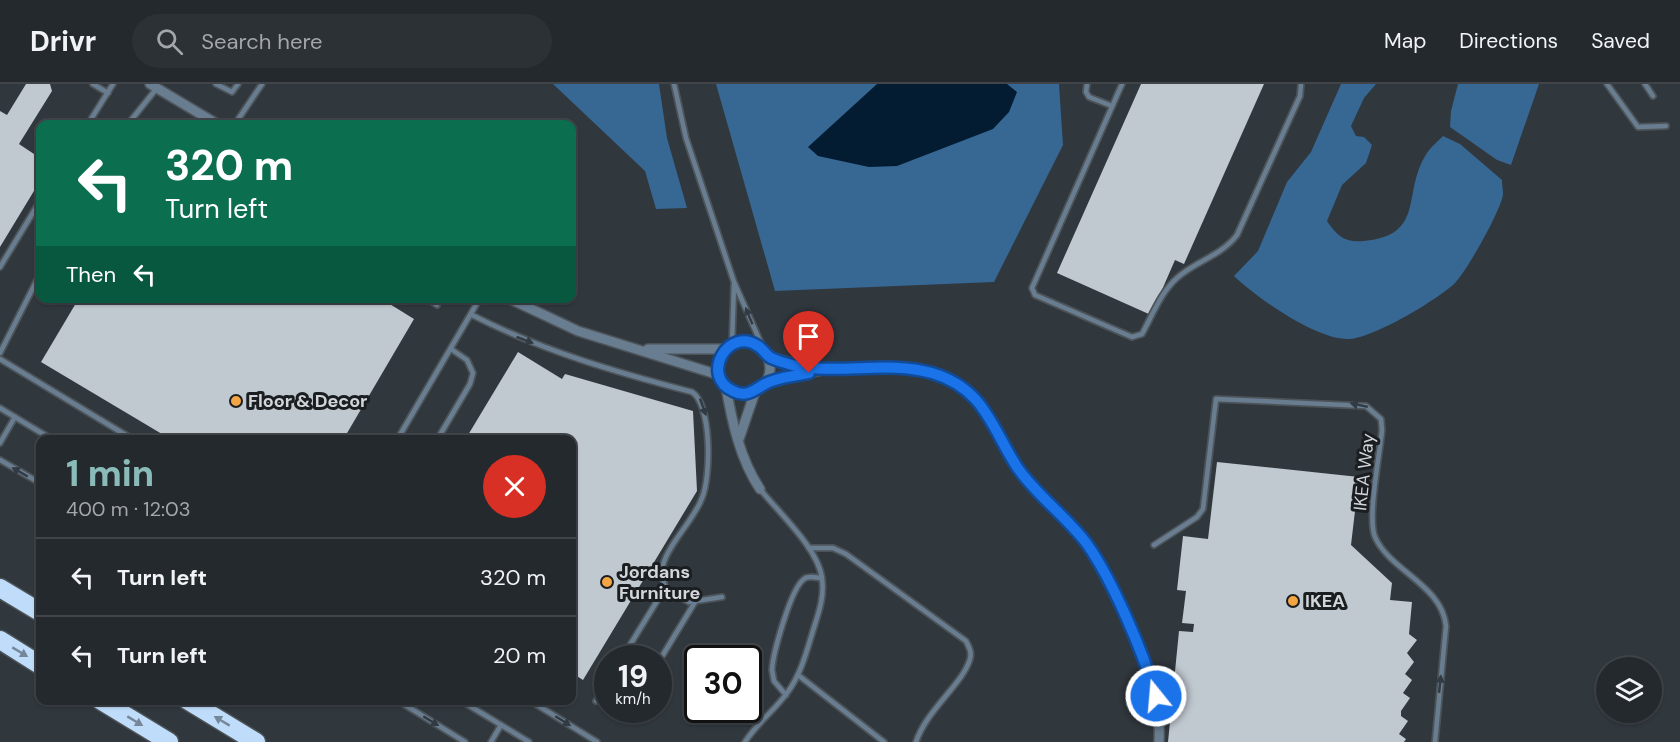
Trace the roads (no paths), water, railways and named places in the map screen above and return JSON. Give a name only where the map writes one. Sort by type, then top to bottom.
[{"type":"highway","points":[[0,588],[36,610]]},
{"type":"highway","points":[[0,640],[36,662]]},
{"type":"highway","points":[[108,705],[169,742]]},
{"type":"highway","points":[[195,705],[256,742]]},
{"type":"street","points":[[153,86],[210,120]]},
{"type":"street","points":[[519,303],[578,331],[719,375]]},
{"type":"street","points":[[639,349],[729,346],[749,342],[766,354],[822,370]]},
{"type":"street","points":[[729,346],[718,364],[719,375],[726,387],[731,421],[739,439],[747,469],[760,489]]},
{"type":"street","points":[[765,384],[770,368],[766,354]]},
{"type":"street","points":[[726,387],[740,394],[755,392],[765,384],[822,370],[901,369],[933,374],[962,389],[985,409],[1016,465],[1087,544],[1100,567],[1149,675],[1158,710],[1159,742]]},
{"type":"street","points":[[739,439],[755,392]]},
{"type":"lane","points":[[93,84],[108,93]]},
{"type":"lane","points":[[91,120],[113,84]]},
{"type":"lane","points":[[216,84],[232,92],[238,84]]},
{"type":"lane","points":[[238,120],[262,84]]},
{"type":"lane","points":[[674,84],[686,138],[734,282],[766,354]]},
{"type":"lane","points":[[1087,84],[1086,92],[1089,97],[1112,106]]},
{"type":"lane","points":[[1122,84],[1032,288],[1035,295],[1137,336],[1142,334],[1175,280],[1199,262],[1224,249],[1237,235],[1300,96],[1300,84]]},
{"type":"lane","points":[[1607,84],[1638,127],[1666,126]]},
{"type":"lane","points":[[1645,84],[1653,96]]},
{"type":"lane","points":[[131,120],[153,86]]},
{"type":"lane","points":[[0,267],[36,208]]},
{"type":"lane","points":[[0,353],[36,282]]},
{"type":"lane","points":[[729,346],[734,282]]},
{"type":"lane","points":[[400,435],[478,303]]},
{"type":"lane","points":[[472,315],[510,335],[600,368],[692,392],[699,398],[706,413],[706,485],[702,500],[663,565],[665,588],[630,645]]},
{"type":"lane","points":[[440,435],[470,384],[473,373],[467,360],[451,349]]},
{"type":"lane","points":[[0,359],[126,435]]},
{"type":"lane","name":"IKEA Way","points":[[1154,545],[1201,513],[1216,399],[1352,403],[1366,406],[1381,419],[1373,512],[1375,538],[1385,552],[1437,602],[1445,615],[1446,626],[1435,742]]},
{"type":"lane","points":[[0,408],[45,435]]},
{"type":"lane","points":[[0,443],[15,417]]},
{"type":"lane","points":[[0,460],[36,481]]},
{"type":"lane","points":[[745,742],[759,722],[786,695],[798,675],[819,613],[822,579],[817,561],[809,548],[760,489]]},
{"type":"lane","points":[[809,548],[833,548],[846,554],[966,641],[971,655],[966,668],[925,720],[915,742]]},
{"type":"lane","points":[[786,695],[774,681],[772,670],[793,596],[803,580],[808,577],[822,579]]},
{"type":"lane","points":[[665,588],[688,602],[722,597]]},
{"type":"lane","points":[[669,645],[695,602]]},
{"type":"lane","points":[[798,675],[884,742]]},
{"type":"lane","points":[[405,705],[465,742]]},
{"type":"lane","points":[[468,705],[529,742]]},
{"type":"lane","points":[[537,705],[597,742]]},
{"type":"lane","points":[[491,742],[501,725]]},
{"type":"place","name":"Floor & Decor","points":[[236,401]]},
{"type":"place","name":"Jordans Furniture","points":[[607,582]]},
{"type":"place","name":"IKEA","points":[[1293,601]]}]
